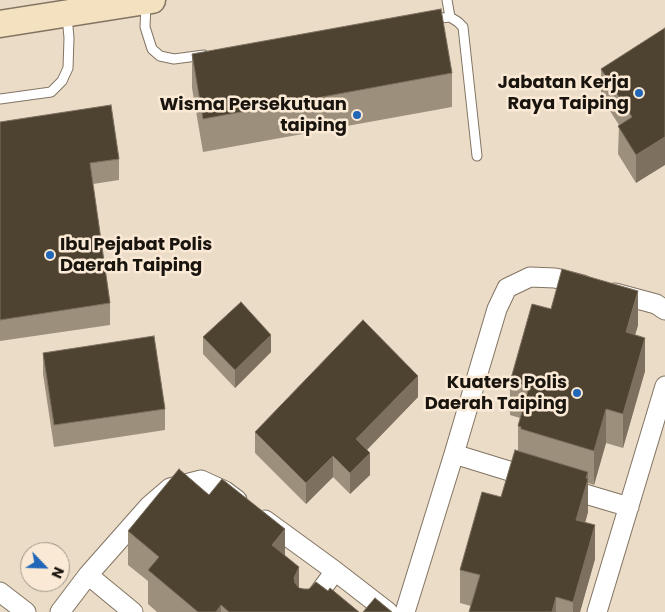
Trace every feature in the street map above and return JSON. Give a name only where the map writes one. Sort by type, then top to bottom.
[{"type":"main road","points":[[0,24],[149,0]]},
{"type":"street","points":[[405,612],[497,309],[507,288],[530,277],[554,278],[656,304],[665,310]]},
{"type":"street","points":[[597,612],[665,386]]},
{"type":"street","points":[[454,454],[629,507]]},
{"type":"street","points":[[60,612],[88,575],[149,506],[170,488],[201,480],[225,491],[388,612]]},
{"type":"street","points":[[305,612],[335,571]]},
{"type":"street","points":[[88,575],[133,612]]},
{"type":"street","points":[[0,592],[26,612]]},
{"type":"lane","points":[[149,0],[145,27],[152,49],[160,56],[174,59],[214,53]]},
{"type":"lane","points":[[447,0],[450,17]]},
{"type":"lane","points":[[0,99],[51,92],[62,81],[68,68],[69,38],[67,13]]},
{"type":"lane","points":[[420,21],[450,17],[463,27],[477,156]]},
{"type":"building","points":[[441,9],[452,73],[203,119],[192,54]]},
{"type":"building","points":[[665,28],[665,137],[636,155],[618,126],[632,117],[601,69]]},
{"type":"building","name":"Ibu Pejabat Polis Daerah Taiping","points":[[111,105],[119,159],[90,163],[110,303],[0,320],[0,122]]},
{"type":"building","name":"Kuaters Polis Daerah Taiping","points":[[562,269],[638,291],[626,332],[645,338],[623,414],[606,409],[594,451],[521,429],[518,426],[529,387],[510,382],[532,304],[551,309]]},
{"type":"building","points":[[241,302],[271,335],[235,370],[203,337]]},
{"type":"building","points":[[363,320],[418,376],[356,439],[370,453],[350,473],[333,456],[306,483],[255,432]]},
{"type":"building","points":[[154,336],[165,409],[54,425],[43,353]]},
{"type":"building","points":[[515,450],[588,472],[586,478],[588,479],[576,520],[595,525],[573,602],[556,597],[552,612],[469,612],[480,575],[460,570],[482,492],[501,497]]},
{"type":"building","points":[[179,469],[209,495],[222,479],[285,529],[272,545],[299,567],[294,578],[299,588],[309,589],[316,582],[328,591],[330,588],[359,612],[229,612],[221,605],[216,612],[198,612],[148,570],[159,557],[128,531]]},
{"type":"building","points":[[375,598],[392,612],[363,612]]},
{"type":"place","name":"Jabatan Kerja Raya Taiping","points":[[639,93]]},
{"type":"place","name":"Wisma Persekutuan taiping","points":[[357,115]]},
{"type":"place","name":"Ibu Pejabat Polis Daerah Taiping","points":[[50,255]]},
{"type":"place","name":"Kuaters Polis Daerah Taiping","points":[[577,393]]}]
